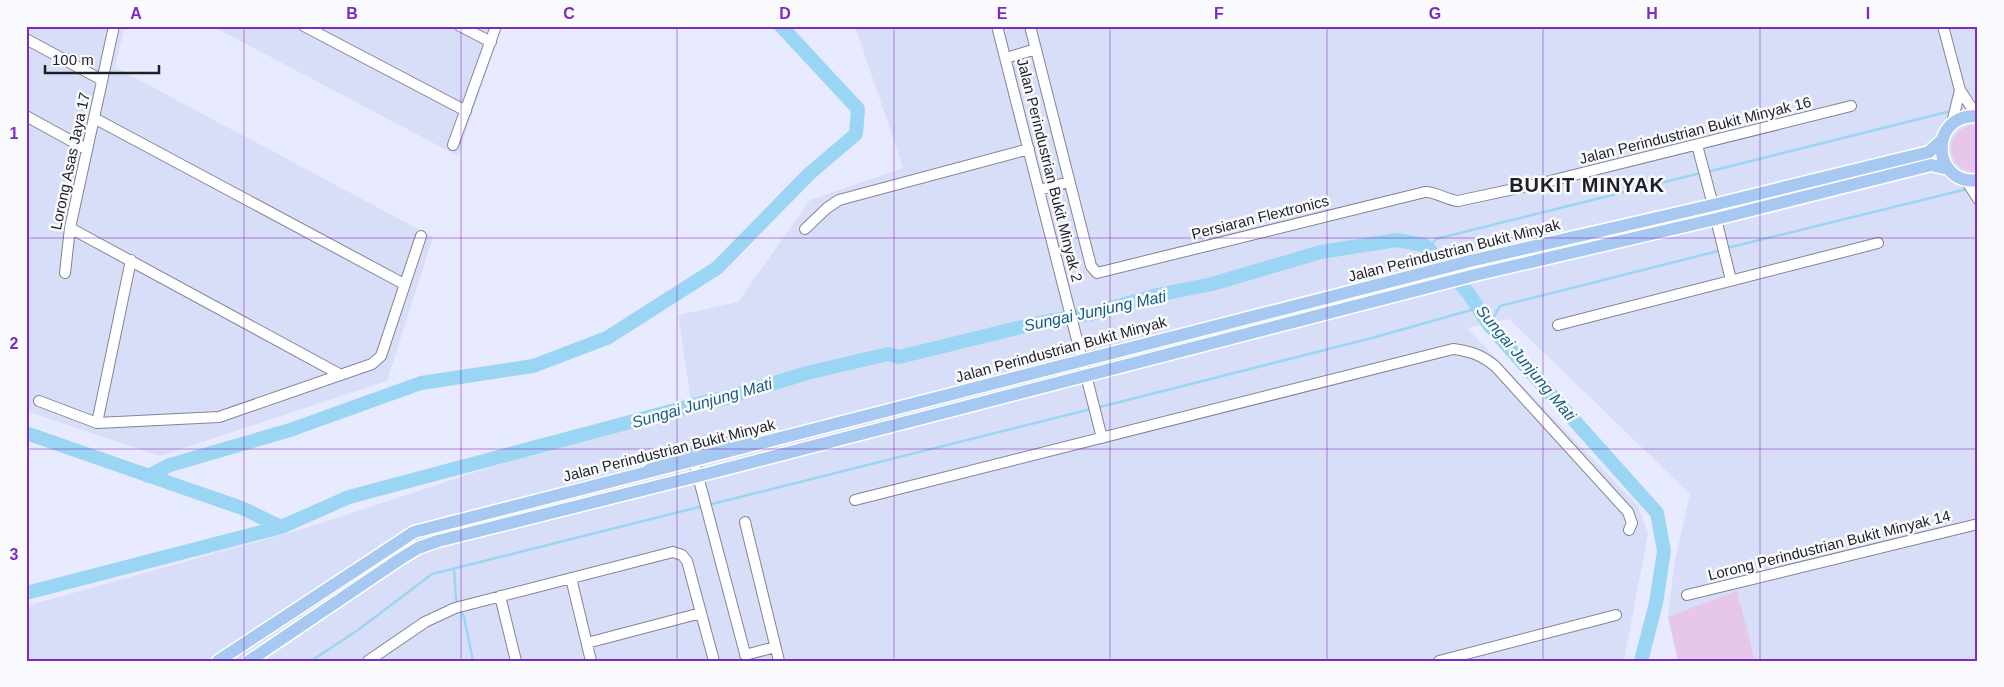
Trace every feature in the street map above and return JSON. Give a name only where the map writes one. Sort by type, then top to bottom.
[{"type":"main road","points":[[1973,187],[1948,169],[1942,155],[1942,140],[1954,114],[1960,118],[1974,111]]},
{"type":"main road","name":"Jalan Perindustrian Bukit Minyak","points":[[218,661],[414,532],[1414,275],[1713,205],[1928,152],[1942,140]]},
{"type":"main road","name":"Jalan Perindustrian Bukit Minyak","points":[[249,661],[418,548],[438,541],[698,476],[1479,274],[1716,219],[1931,166],[1948,169]]},
{"type":"main road","points":[[644,474],[662,460],[726,442],[734,440],[764,443]]},
{"type":"street","name":"Lorong Asas Jaya 17","points":[[65,273],[70,228],[114,26]]},
{"type":"street","points":[[304,26],[466,111]]},
{"type":"street","points":[[460,26],[491,42]]},
{"type":"street","points":[[453,145],[496,26]]},
{"type":"street","name":"Jalan Perindustrian Bukit Minyak 2","points":[[997,26],[1102,438]]},
{"type":"street","name":"Persiaran Flextronics","points":[[1030,26],[1069,182],[1094,270],[1430,191]]},
{"type":"street","points":[[1944,26],[1960,90],[1974,111]]},
{"type":"street","points":[[26,39],[102,80]]},
{"type":"street","points":[[1006,58],[1036,49]]},
{"type":"street","points":[[1954,114],[1960,90]]},
{"type":"street","name":"Jalan Perindustrian Bukit Minyak 16","points":[[1430,191],[1448,200],[1458,201],[1546,182],[1851,106]]},
{"type":"street","points":[[26,116],[86,149]]},
{"type":"street","points":[[94,118],[404,284]]},
{"type":"street","points":[[1697,145],[1713,205]]},
{"type":"street","points":[[805,229],[839,200],[1029,149]]},
{"type":"street","points":[[1039,190],[1069,182]]},
{"type":"street","points":[[1716,219],[1731,280]]},
{"type":"street","points":[[70,228],[341,375]]},
{"type":"street","points":[[39,401],[97,423],[219,417],[372,364],[381,356],[421,236]]},
{"type":"street","points":[[1558,325],[1878,243]]},
{"type":"street","points":[[97,423],[131,260]]},
{"type":"street","points":[[855,500],[1453,349],[1478,354],[1495,366],[1628,512],[1632,523],[1629,530]]},
{"type":"street","points":[[694,461],[746,658],[775,647]]},
{"type":"street","points":[[745,522],[778,661]]},
{"type":"street","name":"Lorong Perindustrian Bukit Minyak 14","points":[[1687,595],[1978,524]]},
{"type":"street","points":[[368,661],[425,622],[459,607],[673,552],[682,555],[687,561],[714,661]]},
{"type":"street","points":[[571,578],[591,661]]},
{"type":"street","points":[[500,596],[516,661]]},
{"type":"street","points":[[587,643],[701,613]]},
{"type":"street","points":[[1439,661],[1616,615]]},
{"type":"shaded area","points":[[26,26],[125,26],[115,67],[433,237],[387,381],[160,456],[26,411]]},
{"type":"shaded area","points":[[212,26],[502,26],[458,156]]},
{"type":"shaded area","points":[[855,26],[1978,26],[1978,661],[1678,661],[1668,617],[1674,565],[1690,494],[1509,319],[1467,328],[1638,506],[1648,534],[1624,661],[26,661],[26,606],[306,528],[691,401],[678,315],[738,302],[810,200],[903,168]]},
{"type":"shaded area","points":[[1973,125],[1978,126],[1978,172],[1959,166],[1953,159],[1951,151],[1956,135],[1963,129]]},
{"type":"shaded area","points":[[1737,591],[1755,661],[1678,661],[1668,617]]},
{"type":"waterway","points":[[148,476],[170,465],[290,430],[421,383],[533,366],[607,338],[717,268],[809,174],[856,134],[858,109],[781,26]]},
{"type":"waterway","points":[[1707,172],[1951,111]]},
{"type":"waterway","points":[[1428,249],[1436,239],[1701,173]]},
{"type":"waterway","points":[[1727,248],[1967,189]]},
{"type":"waterway","name":"Sungai Junjung Mati","points":[[26,593],[281,527],[349,497],[726,398],[807,373],[888,354],[899,357],[1038,323],[1090,314],[1157,295],[1212,284],[1321,252],[1397,240],[1424,245],[1435,255],[1469,294],[1489,325],[1657,513],[1664,551],[1656,603],[1641,661]]},
{"type":"waterway","points":[[1489,325],[1500,306],[1722,250]]},
{"type":"waterway","points":[[1096,408],[1372,338],[1478,308]]},
{"type":"waterway","points":[[708,505],[1091,409]]},
{"type":"waterway","points":[[26,433],[242,508],[281,527]]},
{"type":"waterway","points":[[311,661],[358,630],[432,574],[703,506]]},
{"type":"waterway","points":[[454,569],[458,604]]},
{"type":"waterway","points":[[460,609],[464,617],[473,661]]},
{"type":"district","name":"BUKIT MINYAK","points":[[1587,185]]}]
